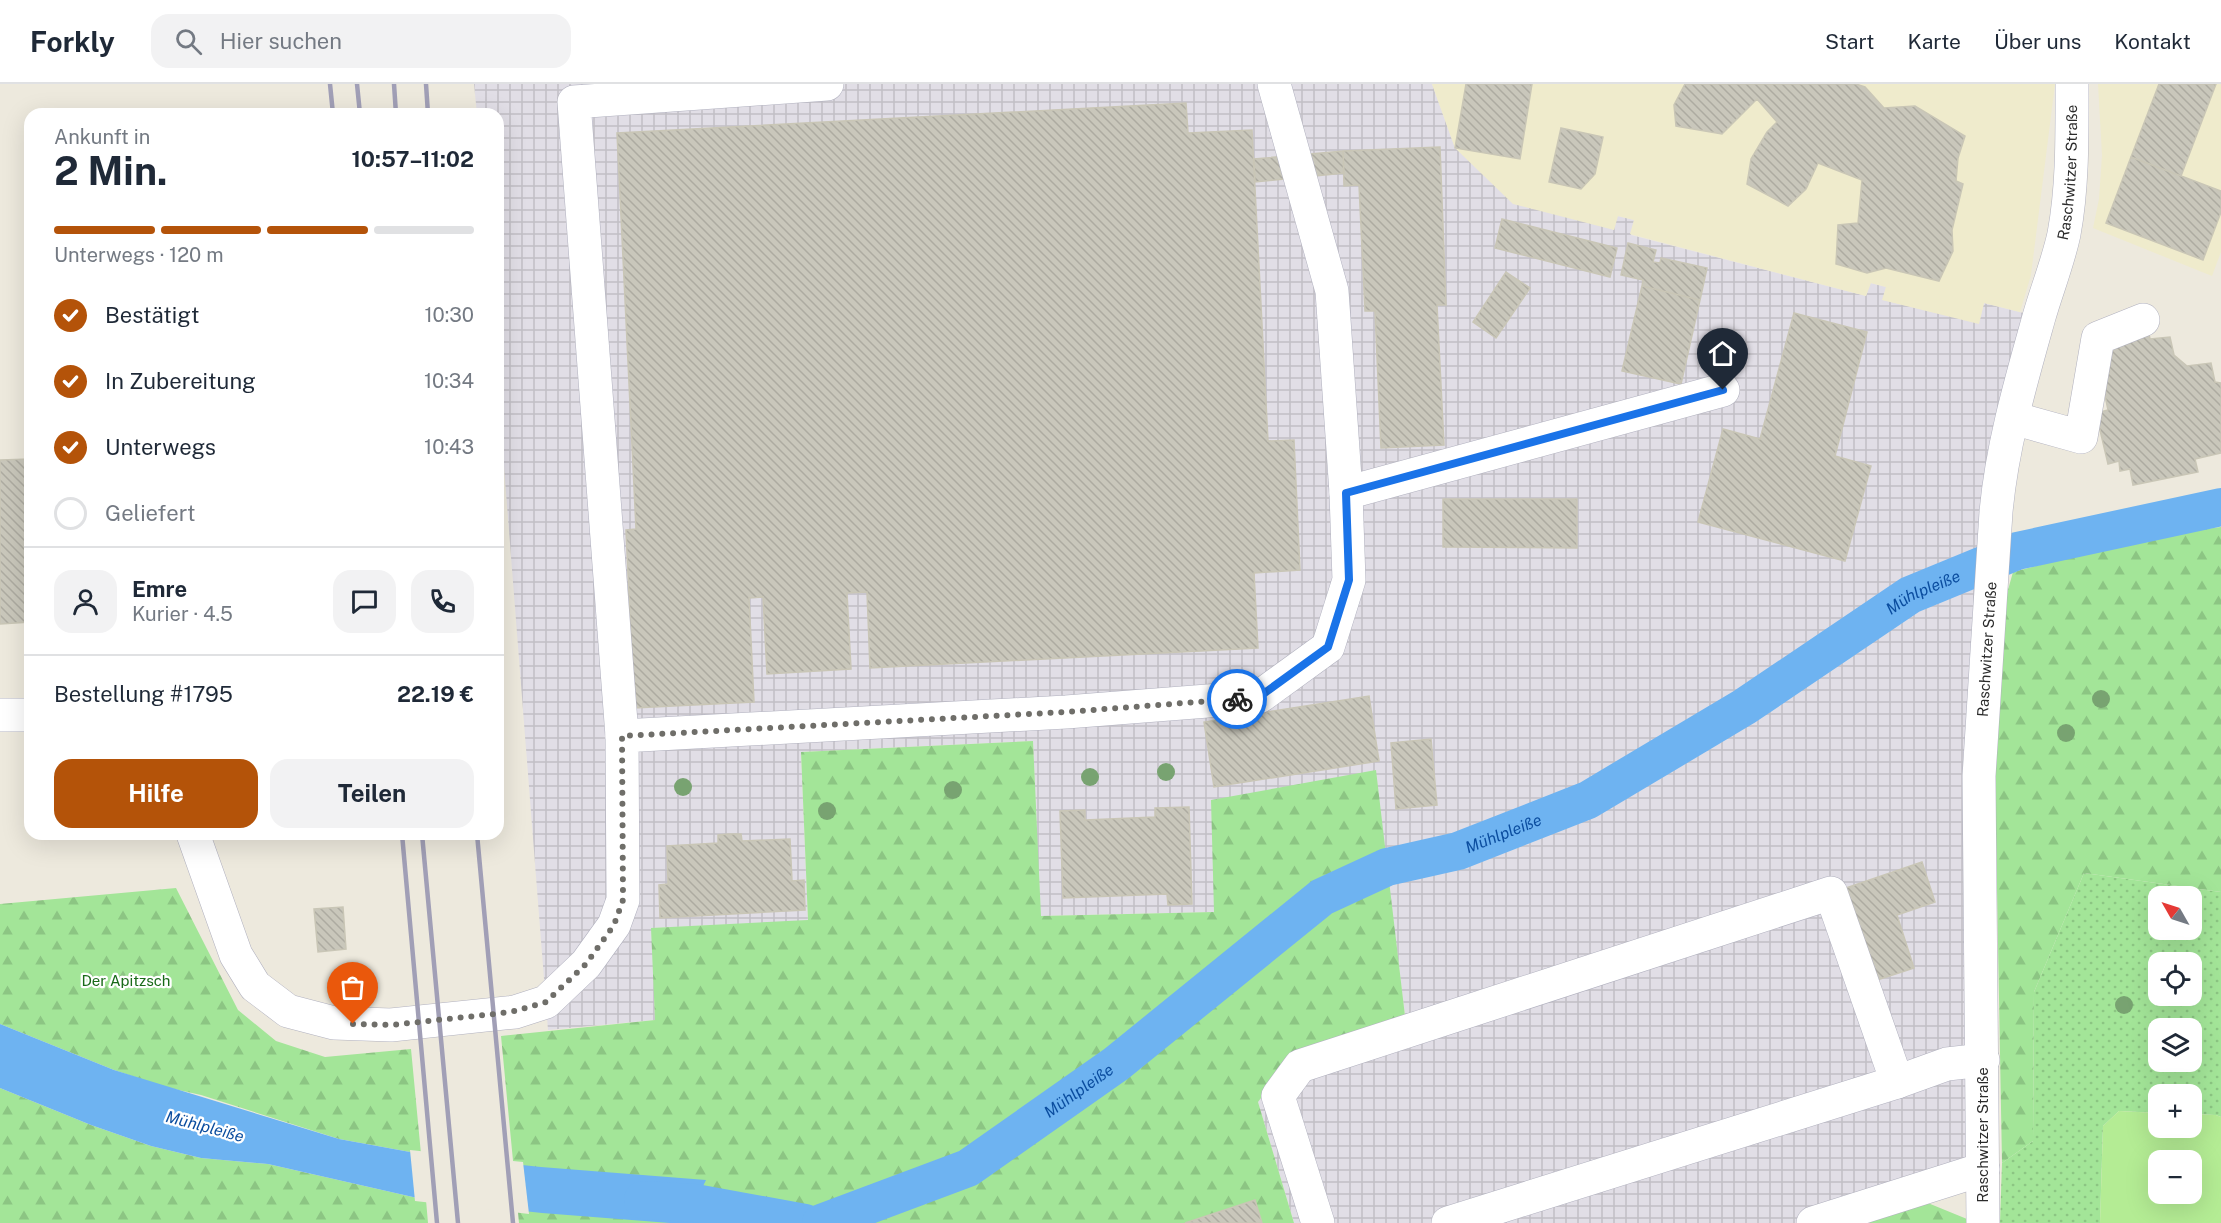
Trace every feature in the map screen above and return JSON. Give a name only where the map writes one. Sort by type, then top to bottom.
[{"type":"street","points":[[195,840],[236,956],[255,986],[288,1011],[334,1023],[391,1025],[515,1011],[546,1002],[586,964],[614,925],[623,900],[622,736],[574,102],[662,90],[827,84]]},
{"type":"street","points":[[622,736],[1054,713],[1259,697],[1328,647],[1349,580],[1346,493],[1332,291],[1274,84]]},
{"type":"street","name":"Raschwitzer Straße","points":[[1983,1223],[1983,1060],[1978,776],[1989,596],[1999,478],[2047,250],[2063,237],[2071,194],[2072,84]]},
{"type":"street","points":[[2013,418],[2081,437],[2098,338],[2143,320]]},
{"type":"street","points":[[1346,493],[1723,390]]},
{"type":"street","points":[[0,715],[24,715]]},
{"type":"street","points":[[1318,1223],[1278,1096],[1300,1066],[1831,893],[1897,1082]]},
{"type":"street","points":[[1448,1223],[1897,1082],[1947,1064],[1983,1060]]},
{"type":"street","points":[[1813,1223],[1983,1169]]},
{"type":"shaded area","points":[[474,84],[1432,84],[1455,148],[1614,230],[1617,216],[1634,220],[1631,235],[1866,296],[1870,283],[1886,287],[1883,300],[1979,323],[1984,303],[2039,317],[2013,418],[1983,1169],[1813,1223],[1294,1223],[1258,1102],[1293,1053],[1405,1016],[1375,770],[1215,912],[1040,916],[1033,741],[801,752],[808,921],[652,928],[655,1020],[548,1030],[504,467],[504,108],[476,108]]},
{"type":"shaded area","points":[[1432,84],[2055,84],[2031,275],[2020,312],[1984,303],[1979,324],[1882,300],[1886,287],[1871,283],[1866,296],[1630,234],[1634,220],[1618,216],[1614,230],[1513,204],[1455,148]]},
{"type":"shaded area","points":[[2098,84],[2221,84],[2221,252],[2212,276],[2093,228],[2099,199],[2102,155]]},
{"type":"green space","points":[[2221,527],[2221,892],[2202,889],[2202,886],[2178,886],[2084,873],[2034,992],[2033,1141],[2002,1163],[1995,778],[2006,597],[2013,572],[2157,535]]},
{"type":"green space","points":[[1033,741],[1041,916],[1214,912],[1211,800],[1376,770],[1405,1016],[1294,1053],[1258,1102],[1294,1223],[519,1223],[501,1036],[655,1020],[651,928],[808,920],[801,752]]},
{"type":"green space","points":[[2084,873],[2178,886],[2148,886],[2148,940],[2202,940],[2202,889],[2221,892],[2221,1117],[2202,1114],[2202,1084],[2148,1084],[2148,1112],[2119,1111],[2103,1126],[2100,1223],[2000,1223],[2002,1163],[2033,1141],[2034,992]]},
{"type":"green space","name":"Der Apitzsch","points":[[176,888],[238,1010],[276,1041],[325,1057],[411,1049],[421,1154],[339,1139],[201,1095],[165,1087],[114,1070],[0,1024],[0,904]]},
{"type":"green space","points":[[0,1088],[91,1125],[151,1146],[201,1158],[268,1164],[426,1200],[428,1223],[0,1223]]},
{"type":"green space","points":[[2119,1111],[2148,1112],[2148,1138],[2202,1138],[2202,1114],[2221,1117],[2221,1223],[2100,1223],[2103,1126]]},
{"type":"green space","points":[[1923,1201],[1967,1219],[1967,1223],[1855,1223]]},
{"type":"water","points":[[0,1024],[114,1070],[339,1139],[421,1154],[541,1167],[706,1180],[695,1203],[701,1223],[670,1223],[542,1213],[426,1200],[268,1164],[201,1158],[151,1146],[91,1125],[0,1088]]},
{"type":"pier","points":[[410,1150],[523,1162],[529,1214],[415,1201]]},
{"type":"building","points":[[1466,84],[1532,84],[1520,159],[1455,148]]},
{"type":"building","points":[[1685,84],[1856,84],[1865,87],[1884,108],[1915,106],[1965,136],[1958,158],[1956,181],[1963,184],[1952,230],[1953,251],[1939,281],[1886,268],[1867,273],[1836,264],[1838,225],[1858,223],[1862,180],[1818,163],[1806,189],[1788,206],[1747,184],[1751,159],[1767,132],[1777,122],[1757,99],[1722,134],[1676,126],[1674,105]]},
{"type":"building","points":[[2159,84],[2216,84],[2181,176],[2131,157]]},
{"type":"building","points":[[1186,103],[1188,133],[1252,130],[1268,441],[1294,440],[1300,570],[1254,573],[1258,648],[870,668],[867,592],[847,593],[851,669],[767,674],[763,597],[749,598],[754,702],[634,708],[626,530],[636,529],[617,133]]},
{"type":"building","points":[[1561,128],[1603,137],[1595,174],[1581,189],[1549,182]]},
{"type":"building","points":[[1440,147],[1446,305],[1437,305],[1444,445],[1381,448],[1375,311],[1365,311],[1359,185],[1344,186],[1343,151]]},
{"type":"building","points":[[1343,151],[1344,173],[1255,182],[1254,159]]},
{"type":"building","points":[[2131,157],[2221,191],[2221,212],[2203,260],[2106,223]]},
{"type":"building","points":[[1502,219],[1617,248],[1610,277],[1495,248]]},
{"type":"building","points":[[1628,243],[1656,250],[1653,262],[1660,263],[1661,258],[1707,268],[1700,300],[1642,286],[1643,280],[1621,275]]},
{"type":"building","points":[[1506,272],[1530,288],[1496,338],[1473,322]]},
{"type":"building","points":[[1642,286],[1700,300],[1681,384],[1622,371]]},
{"type":"building","points":[[1794,313],[1867,332],[1835,456],[1871,466],[1845,561],[1698,522],[1723,429],[1760,439]]},
{"type":"building","points":[[2149,334],[2150,339],[2170,337],[2174,355],[2187,366],[2211,363],[2215,382],[2221,383],[2221,453],[2195,459],[2198,472],[2133,485],[2130,469],[2120,471],[2119,461],[2108,464],[2096,413],[2108,410],[2099,366],[2103,350]]},
{"type":"building","points":[[24,459],[24,622],[0,624],[0,460]]},
{"type":"building","points":[[1443,499],[1577,499],[1577,548],[1443,547]]},
{"type":"building","points":[[1369,696],[1379,761],[1214,787],[1204,722]]},
{"type":"building","points":[[1431,739],[1437,805],[1396,809],[1391,743]]},
{"type":"building","points":[[1189,807],[1192,904],[1168,905],[1167,894],[1063,898],[1060,811],[1085,810],[1085,820],[1155,817],[1155,808]]},
{"type":"building","points":[[741,834],[742,841],[790,839],[792,881],[804,880],[805,910],[660,918],[659,885],[668,884],[667,846],[718,843],[718,835]]},
{"type":"building","points":[[1922,862],[1935,902],[1897,915],[1914,968],[1877,980],[1846,888]]},
{"type":"building","points":[[343,907],[346,949],[318,952],[314,909]]},
{"type":"building","points":[[1255,1200],[1262,1223],[1185,1223]]},
{"type":"waterway","name":"Mühlpleiße","points":[[821,1223],[968,1168],[1116,1064],[1322,897],[1387,867],[1458,851],[1588,800],[1744,707],[1910,595],[2017,551],[2221,507]]},
{"type":"waterway","name":"Mühlpleiße","points":[[643,1200],[695,1203],[805,1223]]},
{"type":"railway","points":[[330,84],[332,108]]},
{"type":"railway","points":[[357,84],[359,108]]},
{"type":"railway","points":[[394,84],[396,108]]},
{"type":"railway","points":[[426,84],[428,108]]},
{"type":"railway","points":[[403,840],[437,1223]]},
{"type":"railway","points":[[423,840],[458,1223]]},
{"type":"railway","points":[[478,840],[513,1223]]},
{"type":"way so far","points":[[353,1024],[391,1025],[515,1011],[546,1002],[586,964],[614,925],[623,900],[622,736],[1066,712],[1237,699]]},
{"type":"route","points":[[1237,699],[1259,697],[1328,647],[1349,580],[1346,493],[1723,390]]}]
